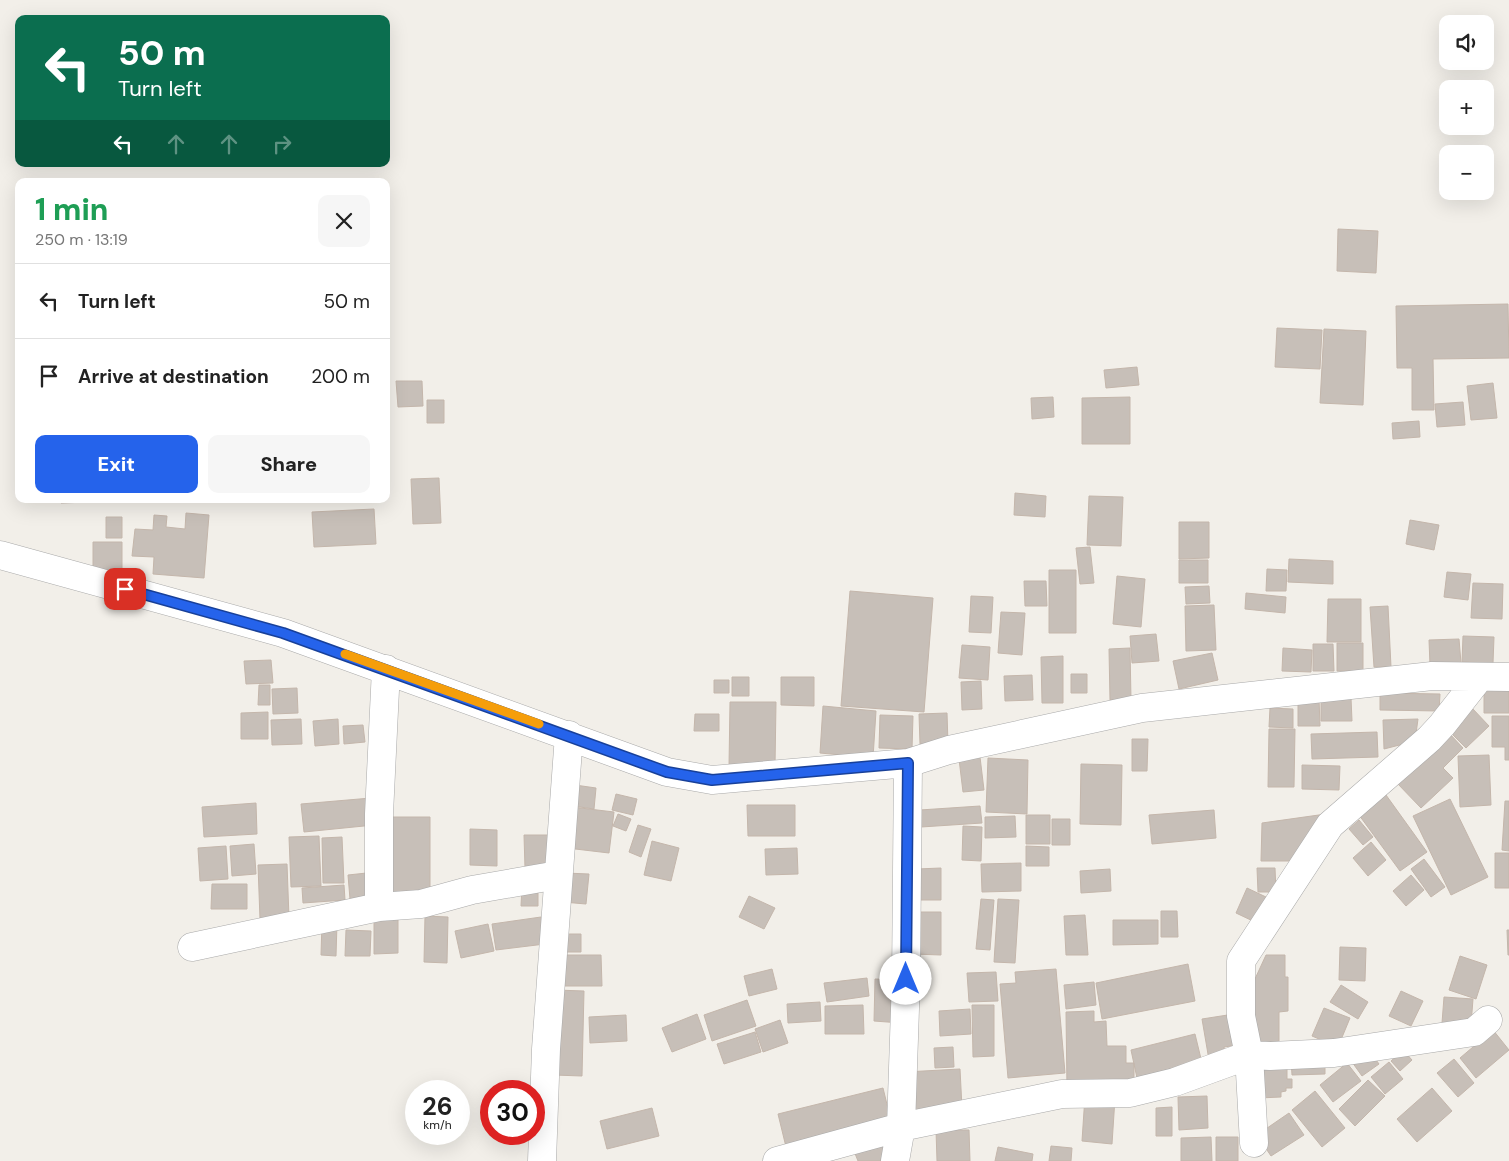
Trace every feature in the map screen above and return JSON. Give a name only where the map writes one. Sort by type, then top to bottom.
[{"type":"street","points":[[0,555],[283,633],[667,772],[712,780],[908,763],[949,750],[1142,708],[1414,678],[1509,677]]},
{"type":"street","points":[[379,907],[379,814],[386,669]]},
{"type":"street","points":[[1254,1143],[1249,1055],[1242,1016],[1240,961],[1263,924],[1299,875],[1330,825],[1436,732],[1479,678]]},
{"type":"street","points":[[542,1161],[546,1049],[569,735]]},
{"type":"street","points":[[895,1161],[900,1127],[906,979],[908,763]]},
{"type":"street","points":[[192,947],[379,907],[421,904],[472,890],[558,875]]},
{"type":"street","points":[[777,1161],[900,1127],[1062,1094],[1130,1093],[1175,1082],[1249,1055],[1334,1053],[1474,1032],[1488,1020]]},
{"type":"building","points":[[1338,229],[1378,231],[1376,273],[1337,271]]},
{"type":"building","points":[[1508,304],[1509,358],[1433,359],[1434,410],[1412,410],[1412,368],[1397,368],[1396,306]]},
{"type":"building","points":[[1277,328],[1322,330],[1320,369],[1275,367]]},
{"type":"building","points":[[1324,329],[1366,331],[1363,405],[1320,403]]},
{"type":"building","points":[[1137,367],[1139,385],[1106,388],[1104,370]]},
{"type":"building","points":[[396,381],[422,381],[423,406],[398,407]]},
{"type":"building","points":[[1493,383],[1497,418],[1471,420],[1467,386]]},
{"type":"building","points":[[1053,397],[1054,417],[1032,419],[1031,398]]},
{"type":"building","points":[[1130,397],[1130,444],[1082,444],[1082,398]]},
{"type":"building","points":[[427,400],[444,400],[444,423],[427,423]]},
{"type":"building","points":[[1463,402],[1465,425],[1437,427],[1435,404]]},
{"type":"building","points":[[1419,421],[1420,437],[1393,439],[1392,423]]},
{"type":"building","points":[[439,478],[441,523],[413,524],[411,479]]},
{"type":"building","points":[[1015,493],[1046,496],[1045,517],[1014,515]]},
{"type":"building","points":[[1089,496],[1123,497],[1121,546],[1087,545]]},
{"type":"building","points":[[374,509],[376,544],[314,547],[312,512]]},
{"type":"building","points":[[186,513],[209,515],[204,578],[153,574],[154,557],[132,556],[135,529],[153,530],[154,515],[167,516],[166,527],[185,529]]},
{"type":"building","points":[[106,517],[122,517],[122,538],[106,538]]},
{"type":"building","points":[[1410,520],[1439,525],[1434,550],[1406,544]]},
{"type":"building","points":[[1179,522],[1209,522],[1209,558],[1179,559]]},
{"type":"building","points":[[93,542],[122,542],[122,574],[93,574]]},
{"type":"building","points":[[1090,547],[1094,583],[1080,584],[1076,548]]},
{"type":"building","points":[[1289,559],[1333,561],[1333,584],[1288,582]]},
{"type":"building","points":[[1179,560],[1208,560],[1208,583],[1179,583]]},
{"type":"building","points":[[1267,569],[1287,570],[1286,591],[1266,591]]},
{"type":"building","points":[[1049,570],[1076,570],[1076,633],[1049,633]]},
{"type":"building","points":[[1447,572],[1471,574],[1468,600],[1444,597]]},
{"type":"building","points":[[1117,576],[1145,579],[1141,627],[1113,624]]},
{"type":"building","points":[[1024,581],[1046,581],[1047,606],[1025,606]]},
{"type":"building","points":[[1473,583],[1503,584],[1502,619],[1471,618]]},
{"type":"building","points":[[1209,586],[1210,603],[1186,604],[1185,587]]},
{"type":"building","points":[[850,591],[933,598],[924,712],[841,706]]},
{"type":"building","points":[[1246,593],[1286,597],[1285,613],[1245,609]]},
{"type":"building","points":[[971,596],[993,597],[991,633],[969,632]]},
{"type":"building","points":[[1328,599],[1361,599],[1361,642],[1327,642]]},
{"type":"building","points":[[1214,605],[1216,650],[1186,651],[1185,606]]},
{"type":"building","points":[[1388,606],[1391,667],[1374,667],[1370,607]]},
{"type":"building","points":[[1001,612],[1025,613],[1022,655],[998,653]]},
{"type":"building","points":[[1156,634],[1159,661],[1132,663],[1130,636]]},
{"type":"building","points":[[1463,636],[1494,637],[1493,663],[1462,662]]},
{"type":"building","points":[[1459,639],[1461,663],[1430,665],[1429,640]]},
{"type":"building","points":[[1337,643],[1363,643],[1363,671],[1337,671]]},
{"type":"building","points":[[1313,644],[1333,644],[1334,671],[1313,671]]},
{"type":"building","points":[[962,645],[990,647],[988,680],[959,678]]},
{"type":"building","points":[[1130,648],[1131,700],[1110,700],[1109,649]]},
{"type":"building","points":[[1283,648],[1312,650],[1311,672],[1282,671]]},
{"type":"building","points":[[1212,653],[1218,680],[1179,689],[1173,661]]},
{"type":"building","points":[[1063,656],[1063,703],[1042,703],[1041,657]]},
{"type":"building","points":[[271,660],[273,683],[246,684],[244,661]]},
{"type":"building","points":[[1071,674],[1087,674],[1087,693],[1071,693]]},
{"type":"building","points":[[1032,675],[1033,700],[1005,701],[1004,676]]},
{"type":"building","points":[[732,677],[749,677],[749,696],[732,696]]},
{"type":"building","points":[[781,677],[814,677],[814,706],[781,705]]},
{"type":"building","points":[[714,680],[729,680],[729,693],[714,693]]},
{"type":"building","points":[[981,681],[982,709],[962,710],[961,682]]},
{"type":"building","points":[[259,685],[270,685],[270,705],[258,705]]},
{"type":"building","points":[[297,688],[298,713],[273,714],[272,689]]},
{"type":"building","points":[[1484,690],[1509,690],[1509,713],[1484,713]]},
{"type":"building","points":[[1380,693],[1440,694],[1439,711],[1380,710]]},
{"type":"building","points":[[1319,698],[1320,726],[1298,726],[1298,699]]},
{"type":"building","points":[[1351,698],[1352,721],[1321,721],[1321,699]]},
{"type":"building","points":[[730,702],[776,702],[775,766],[729,766]]},
{"type":"building","points":[[823,706],[876,711],[873,758],[820,753]]},
{"type":"building","points":[[1270,708],[1293,709],[1293,728],[1269,727]]},
{"type":"building","points":[[1472,708],[1489,726],[1466,748],[1448,730]]},
{"type":"building","points":[[268,712],[268,739],[241,739],[241,713]]},
{"type":"building","points":[[947,713],[948,744],[920,744],[919,714]]},
{"type":"building","points":[[695,714],[719,714],[719,731],[694,731]]},
{"type":"building","points":[[880,715],[913,716],[912,749],[879,748]]},
{"type":"building","points":[[1492,716],[1509,716],[1509,760],[1505,760],[1505,747],[1492,747]]},
{"type":"building","points":[[301,719],[302,744],[272,745],[271,720]]},
{"type":"building","points":[[338,719],[339,744],[315,746],[313,721]]},
{"type":"building","points":[[1418,719],[1415,741],[1384,749],[1383,720]]},
{"type":"building","points":[[363,725],[365,742],[344,744],[343,726]]},
{"type":"building","points":[[1269,729],[1295,729],[1294,787],[1268,787]]},
{"type":"building","points":[[1377,732],[1378,757],[1312,759],[1311,734]]},
{"type":"building","points":[[1449,733],[1463,748],[1443,768],[1453,778],[1421,808],[1397,783]]},
{"type":"building","points":[[1132,739],[1148,739],[1147,771],[1132,771]]},
{"type":"building","points":[[1489,755],[1491,805],[1460,807],[1458,756]]},
{"type":"building","points":[[980,757],[984,790],[963,792],[959,759]]},
{"type":"building","points":[[988,758],[1028,760],[1027,814],[986,812]]},
{"type":"building","points":[[1081,764],[1122,765],[1121,825],[1080,824]]},
{"type":"building","points":[[1302,765],[1340,766],[1339,790],[1302,789]]},
{"type":"building","points":[[575,785],[596,788],[594,809],[573,806]]},
{"type":"building","points":[[616,794],[637,799],[633,815],[612,810]]},
{"type":"building","points":[[1386,795],[1427,852],[1400,871],[1359,815]]},
{"type":"building","points":[[371,798],[374,825],[304,832],[301,804]]},
{"type":"building","points":[[1450,799],[1488,877],[1451,895],[1413,816]]},
{"type":"building","points":[[1505,801],[1509,801],[1509,851],[1502,850]]},
{"type":"building","points":[[256,803],[257,834],[204,837],[202,807]]},
{"type":"building","points":[[747,805],[795,805],[795,836],[748,836]]},
{"type":"building","points":[[980,806],[982,823],[921,827],[920,810]]},
{"type":"building","points":[[572,807],[614,812],[609,853],[567,848]]},
{"type":"building","points":[[1214,810],[1216,838],[1152,844],[1149,815]]},
{"type":"building","points":[[1333,813],[1296,861],[1261,861],[1262,823]]},
{"type":"building","points":[[618,814],[631,819],[626,831],[613,826]]},
{"type":"building","points":[[1026,815],[1050,815],[1050,844],[1026,844]]},
{"type":"building","points":[[1015,816],[1016,837],[985,838],[985,817]]},
{"type":"building","points":[[382,817],[430,817],[430,898],[382,898]]},
{"type":"building","points":[[1052,819],[1070,819],[1070,845],[1052,845]]},
{"type":"building","points":[[1359,820],[1373,837],[1363,845],[1349,829]]},
{"type":"building","points":[[638,825],[651,829],[641,857],[629,852]]},
{"type":"building","points":[[963,826],[982,827],[981,861],[962,860]]},
{"type":"building","points":[[470,829],[497,830],[497,866],[470,865]]},
{"type":"building","points":[[524,835],[550,835],[551,867],[525,868]]},
{"type":"building","points":[[319,836],[321,886],[291,887],[289,837]]},
{"type":"building","points":[[342,837],[344,883],[323,883],[322,838]]},
{"type":"building","points":[[652,841],[679,848],[671,881],[644,875]]},
{"type":"building","points":[[1371,842],[1386,860],[1368,876],[1353,858]]},
{"type":"building","points":[[254,844],[256,874],[232,876],[230,846]]},
{"type":"building","points":[[226,846],[228,879],[200,881],[198,848]]},
{"type":"building","points":[[1026,846],[1049,847],[1049,866],[1026,866]]},
{"type":"building","points":[[797,848],[798,874],[766,875],[765,849]]},
{"type":"building","points":[[1495,853],[1509,853],[1509,888],[1495,888]]},
{"type":"building","points":[[1424,859],[1445,887],[1431,897],[1411,869]]},
{"type":"building","points":[[1021,863],[1021,891],[982,892],[981,864]]},
{"type":"building","points":[[287,864],[289,918],[260,919],[258,865]]},
{"type":"building","points":[[941,868],[941,900],[918,900],[917,869]]},
{"type":"building","points":[[1257,868],[1275,868],[1276,892],[1258,892]]},
{"type":"building","points":[[1110,869],[1111,891],[1081,893],[1080,871]]},
{"type":"building","points":[[376,872],[378,897],[350,899],[348,875]]},
{"type":"building","points":[[565,873],[589,874],[586,904],[563,902]]},
{"type":"building","points":[[1411,875],[1424,890],[1406,906],[1393,891]]},
{"type":"building","points":[[212,884],[247,884],[247,909],[211,909]]},
{"type":"building","points":[[344,885],[345,900],[303,903],[302,888]]},
{"type":"building","points":[[522,886],[538,886],[538,906],[521,906]]},
{"type":"building","points":[[1247,888],[1266,897],[1255,922],[1236,913]]},
{"type":"building","points":[[749,896],[775,908],[764,929],[739,917]]},
{"type":"building","points":[[981,899],[994,900],[990,950],[976,949]]},
{"type":"building","points":[[998,899],[1019,900],[1015,963],[994,962]]},
{"type":"building","points":[[1161,911],[1177,911],[1178,937],[1161,937]]},
{"type":"building","points":[[913,912],[941,912],[941,955],[913,954]]},
{"type":"building","points":[[398,913],[398,953],[374,954],[374,914]]},
{"type":"building","points":[[1085,915],[1088,955],[1066,955],[1064,916]]},
{"type":"building","points":[[425,916],[448,917],[447,963],[424,962]]},
{"type":"building","points":[[541,917],[545,944],[496,950],[492,924]]},
{"type":"building","points":[[1113,920],[1158,920],[1158,944],[1113,945]]},
{"type":"building","points":[[322,922],[337,923],[336,956],[321,955]]},
{"type":"building","points":[[488,924],[494,951],[461,958],[455,931]]},
{"type":"building","points":[[346,930],[371,931],[370,956],[345,956]]},
{"type":"building","points":[[1507,930],[1509,930],[1509,955],[1508,955]]},
{"type":"building","points":[[562,934],[581,934],[581,952],[561,952]]},
{"type":"building","points":[[1340,947],[1366,948],[1365,981],[1339,980]]},
{"type":"building","points":[[554,955],[601,955],[602,986],[554,986]]},
{"type":"building","points":[[1266,955],[1285,955],[1285,977],[1288,977],[1288,1011],[1279,1012],[1279,1041],[1251,1045],[1249,992]]},
{"type":"building","points":[[1460,956],[1487,965],[1476,999],[1449,990]]},
{"type":"building","points":[[1188,964],[1195,1001],[1102,1019],[1096,983]]},
{"type":"building","points":[[772,969],[777,989],[749,996],[744,976]]},
{"type":"building","points":[[1056,969],[1065,1073],[1008,1078],[1000,984],[1016,983],[1015,972]]},
{"type":"building","points":[[996,972],[998,1001],[969,1002],[967,973]]},
{"type":"building","points":[[867,978],[869,996],[827,1002],[824,983]]},
{"type":"building","points":[[875,979],[902,980],[901,1023],[874,1021]]},
{"type":"building","points":[[1094,982],[1096,1005],[1066,1009],[1064,985]]},
{"type":"building","points":[[1341,985],[1368,1002],[1358,1019],[1330,1002]]},
{"type":"building","points":[[556,990],[584,991],[582,1076],[554,1075]]},
{"type":"building","points":[[1401,991],[1423,1001],[1411,1026],[1389,1016]]},
{"type":"building","points":[[1444,997],[1473,999],[1471,1025],[1442,1023]]},
{"type":"building","points":[[747,1000],[756,1026],[712,1041],[704,1015]]},
{"type":"building","points":[[820,1002],[821,1021],[788,1023],[787,1004]]},
{"type":"building","points":[[863,1005],[864,1034],[825,1034],[825,1006]]},
{"type":"building","points":[[972,1005],[994,1005],[994,1056],[973,1057]]},
{"type":"building","points":[[1324,1008],[1350,1018],[1338,1047],[1312,1036]]},
{"type":"building","points":[[970,1009],[971,1034],[940,1036],[939,1011]]},
{"type":"building","points":[[1094,1011],[1094,1022],[1106,1021],[1107,1046],[1126,1046],[1126,1063],[1134,1063],[1134,1088],[1067,1089],[1066,1012]]},
{"type":"building","points":[[697,1014],[706,1039],[672,1052],[662,1028]]},
{"type":"building","points":[[1234,1014],[1238,1045],[1224,1047],[1225,1057],[1209,1060],[1202,1019]]},
{"type":"building","points":[[626,1015],[627,1041],[590,1043],[589,1017]]},
{"type":"building","points":[[780,1020],[788,1043],[763,1052],[755,1029]]},
{"type":"building","points":[[1493,1030],[1509,1050],[1476,1078],[1460,1058]]},
{"type":"building","points":[[755,1032],[761,1052],[724,1064],[717,1044]]},
{"type":"building","points":[[1195,1034],[1202,1063],[1137,1078],[1131,1050]]},
{"type":"building","points":[[953,1047],[954,1067],[935,1068],[934,1048]]},
{"type":"building","points":[[1369,1050],[1379,1064],[1362,1076],[1352,1062]]},
{"type":"building","points":[[1403,1050],[1412,1060],[1400,1071],[1391,1061]]},
{"type":"building","points":[[1291,1059],[1325,1059],[1325,1074],[1292,1075]]},
{"type":"building","points":[[1454,1059],[1474,1083],[1458,1097],[1437,1073]]},
{"type":"building","points":[[1389,1062],[1403,1079],[1385,1094],[1371,1077]]},
{"type":"building","points":[[1347,1063],[1361,1081],[1333,1102],[1320,1085]]},
{"type":"building","points":[[1287,1066],[1287,1079],[1292,1079],[1292,1088],[1286,1088],[1286,1091],[1281,1092],[1281,1097],[1259,1098],[1258,1067]]},
{"type":"building","points":[[960,1069],[962,1108],[907,1111],[905,1072]]},
{"type":"building","points":[[1368,1080],[1385,1096],[1355,1126],[1339,1109]]},
{"type":"building","points":[[883,1088],[892,1125],[787,1151],[778,1114]]},
{"type":"building","points":[[1432,1088],[1452,1111],[1417,1142],[1397,1119]]},
{"type":"building","points":[[1315,1091],[1345,1128],[1322,1147],[1292,1110]]},
{"type":"building","points":[[1085,1096],[1115,1098],[1112,1144],[1082,1141]]},
{"type":"building","points":[[1207,1096],[1208,1128],[1179,1130],[1178,1097]]},
{"type":"building","points":[[1172,1107],[1172,1136],[1156,1136],[1156,1108]]},
{"type":"building","points":[[652,1108],[659,1136],[607,1149],[600,1121]]},
{"type":"building","points":[[1289,1113],[1304,1135],[1271,1156],[1257,1135]]},
{"type":"building","points":[[936,1130],[969,1130],[970,1161],[937,1161]]},
{"type":"building","points":[[881,1135],[888,1161],[858,1161],[852,1146]]},
{"type":"building","points":[[1211,1137],[1212,1161],[1181,1161],[1181,1138]]},
{"type":"building","points":[[1216,1137],[1238,1137],[1238,1161],[1216,1161]]},
{"type":"building","points":[[1051,1146],[1072,1148],[1071,1161],[1049,1161]]},
{"type":"building","points":[[998,1147],[1033,1154],[1032,1161],[995,1161]]},
{"type":"slow traffic","points":[[345,654],[539,724]]},
{"type":"route","points":[[125,589],[283,633],[667,772],[712,780],[908,763],[906,979]]}]
